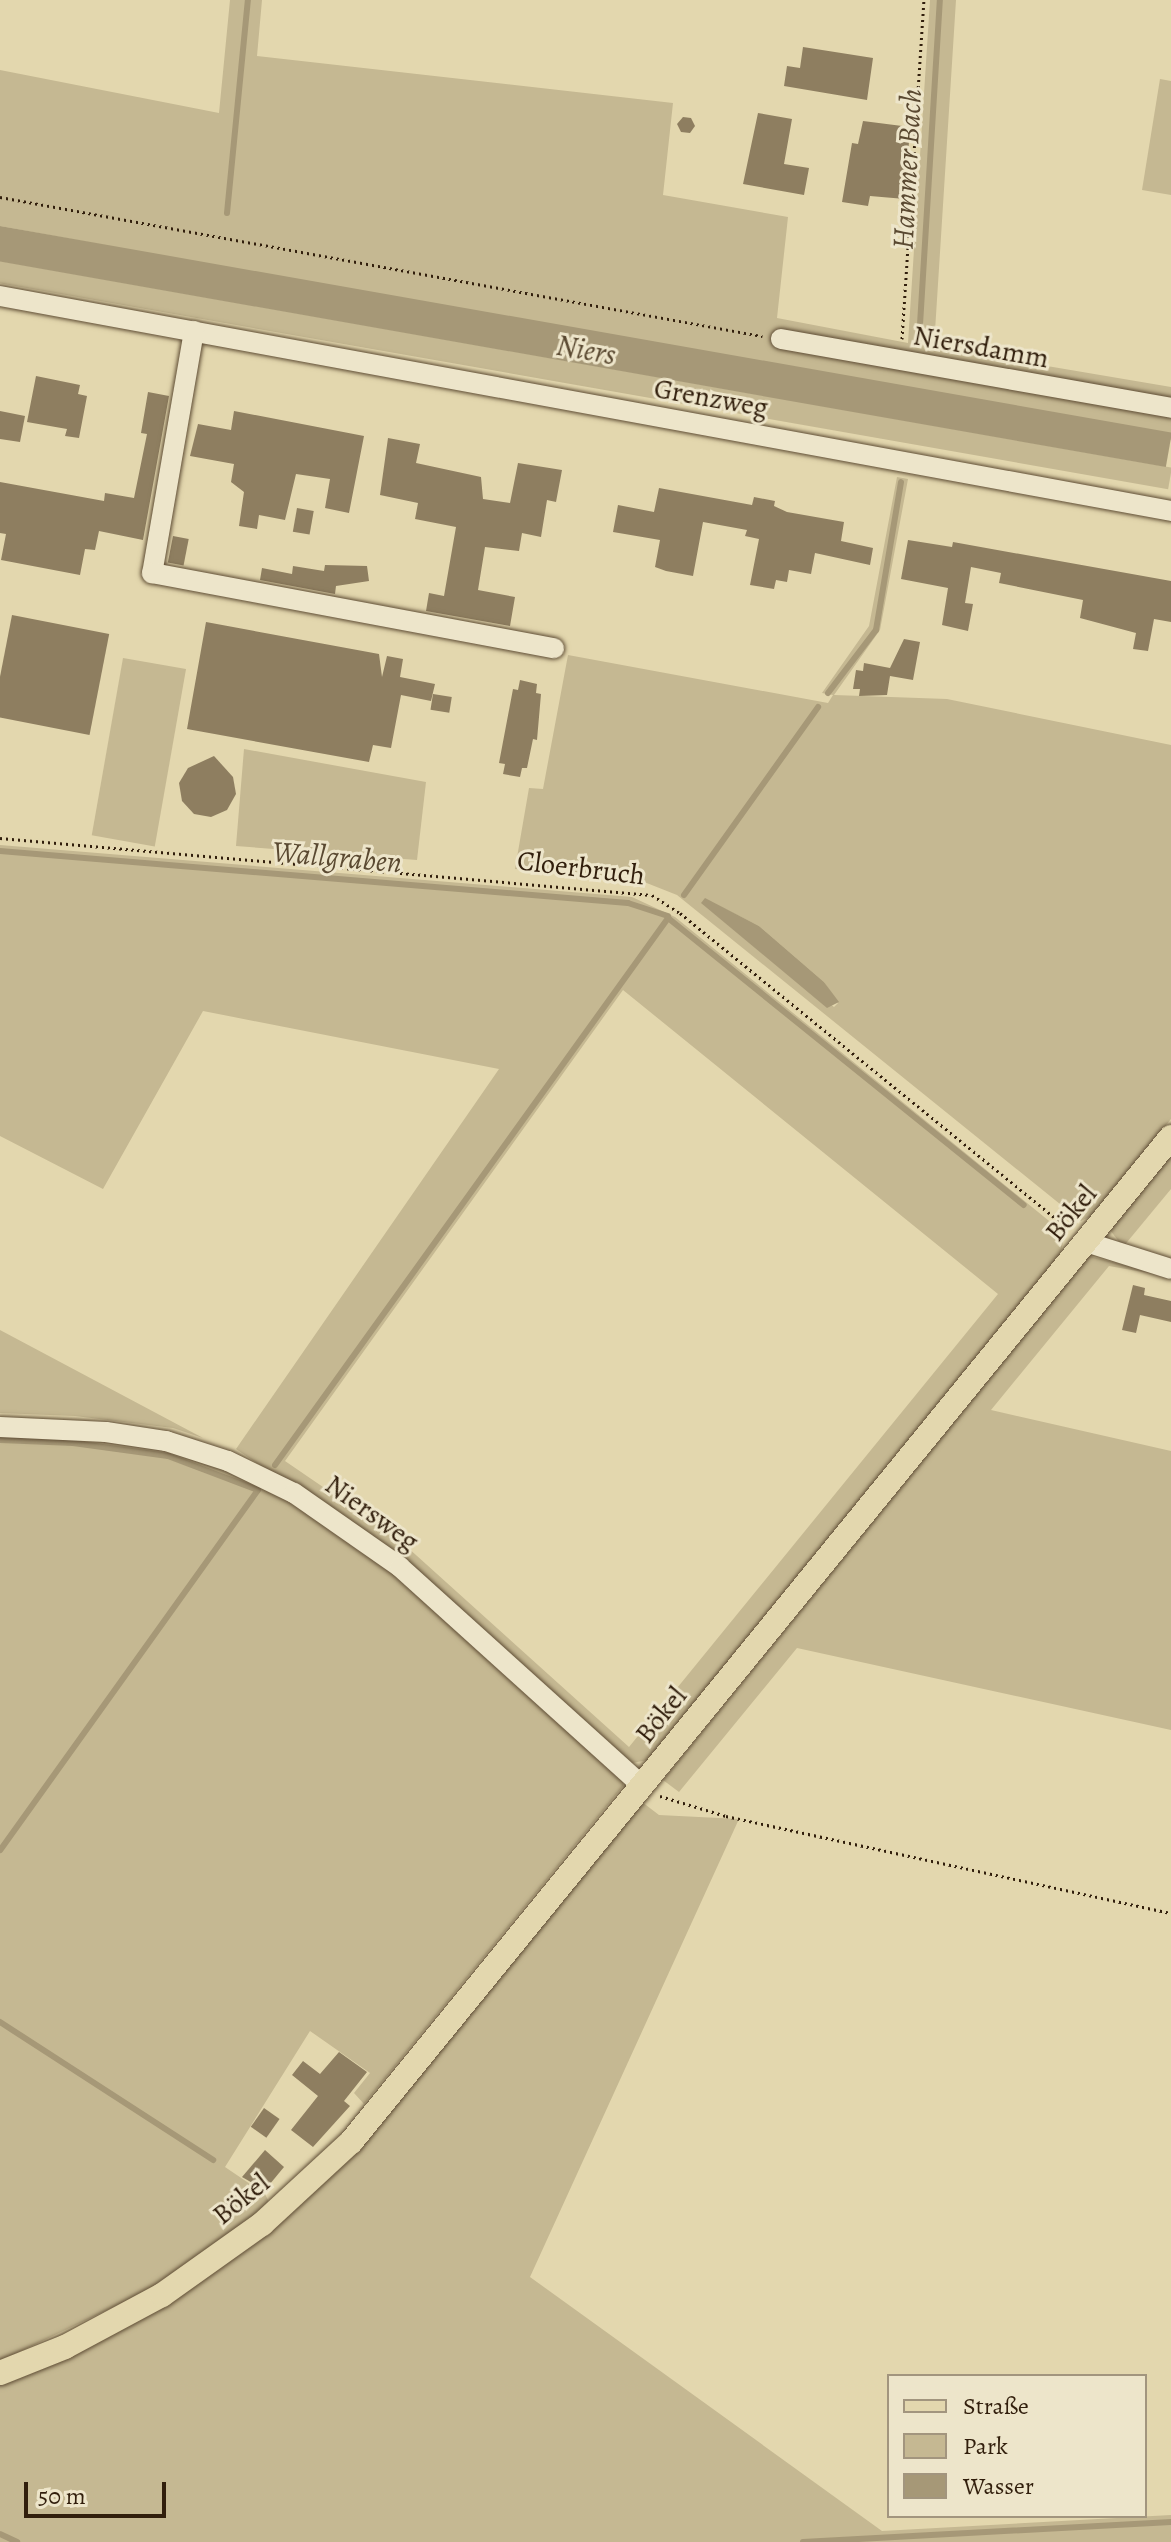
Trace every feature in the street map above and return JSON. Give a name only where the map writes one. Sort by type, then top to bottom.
[{"type":"main road","name":"Bökel","points":[[0,2373],[65,2347],[162,2295],[262,2224],[351,2142],[1171,1137]]},
{"type":"street","name":"Grenzweg","points":[[0,296],[1171,511]]},
{"type":"street","points":[[194,331],[152,573],[554,648]]},
{"type":"street","name":"Niersdamm","points":[[781,339],[1171,408]]},
{"type":"street","points":[[1086,1242],[1171,1269]]},
{"type":"street","name":"Niersweg","points":[[0,1427],[106,1432],[166,1441],[228,1461],[294,1493],[409,1574],[642,1786]]},
{"type":"path","points":[[901,361],[924,0]]},
{"type":"path","points":[[0,197],[781,339]]},
{"type":"path","name":"Cloerbruch","points":[[0,838],[652,895],[680,913],[1086,1242]]},
{"type":"path","points":[[642,1786],[726,1816],[1171,1913]]},
{"type":"green space","points":[[230,0],[262,0],[257,56],[673,103],[663,195],[788,217],[777,318],[908,343],[930,0],[956,0],[934,347],[1171,387],[1171,440],[0,226],[0,70],[219,113]]},
{"type":"green space","points":[[1160,79],[1171,81],[1171,195],[1142,190]]},
{"type":"green space","points":[[0,261],[1171,467],[1168,489],[0,283]]},
{"type":"green space","points":[[897,477],[908,479],[880,630],[834,695],[947,699],[1171,745],[1171,1119],[1093,1215],[1081,1221],[677,895],[634,878],[515,869],[529,788],[543,789],[568,655],[828,703],[833,695],[822,693],[869,626]],"holes":[[[705,899],[759,926],[824,982],[838,1003],[834,1007],[702,903]]]},
{"type":"green space","points":[[123,658],[186,669],[155,846],[92,835]]},
{"type":"green space","points":[[244,749],[426,782],[417,860],[236,846]]},
{"type":"green space","points":[[0,845],[632,897],[675,917],[1054,1225],[1063,1243],[1060,1256],[648,1760],[632,1763],[397,1558],[236,1449],[499,1069],[203,1011],[103,1189],[0,1136]],"holes":[[[623,990],[998,1294],[629,1747],[396,1537],[285,1461]]]},
{"type":"green space","points":[[1171,1155],[1171,1189],[1123,1247],[1110,1230]]},
{"type":"green space","points":[[1089,1256],[1171,1277],[1109,1266],[991,1410],[1171,1451],[1171,1730],[797,1648],[679,1792],[663,1780]]},
{"type":"green space","points":[[0,1330],[203,1438],[173,1428],[75,1416],[0,1413]]},
{"type":"green space","points":[[0,1434],[73,1437],[169,1450],[234,1471],[338,1524],[623,1778],[623,1786],[364,2104],[354,2093],[370,2073],[310,2031],[225,2167],[265,2194],[271,2206],[143,2293],[0,2361]]},
{"type":"green space","points":[[642,1802],[659,1815],[739,1819],[530,2277],[882,2531],[1171,2515],[1171,2542],[0,2542],[0,2385],[162,2306],[283,2219]]},
{"type":"water","name":"Niers","points":[[0,226],[1171,432],[1166,467],[0,262]]},
{"type":"water","points":[[705,898],[759,926],[824,982],[839,1002],[827,1008],[701,903]]},
{"type":"building","points":[[803,47],[873,58],[867,100],[784,86],[787,66],[800,68]]},
{"type":"building","points":[[758,113],[792,119],[784,164],[809,168],[804,195],[743,184]]},
{"type":"building","points":[[683,117],[691,118],[695,126],[690,133],[681,132],[677,124]]},
{"type":"building","points":[[863,121],[910,127],[905,199],[870,196],[868,206],[842,202],[852,143],[858,144]]},
{"type":"building","points":[[36,376],[80,385],[78,394],[87,396],[79,438],[65,436],[67,429],[27,422]]},
{"type":"building","points":[[148,392],[169,396],[143,540],[99,531],[95,550],[85,549],[80,575],[1,560],[6,534],[0,533],[0,482],[104,501],[105,493],[134,498],[147,434],[141,433]]},
{"type":"building","points":[[0,411],[25,416],[20,442],[0,439]]},
{"type":"building","points":[[234,411],[364,436],[349,513],[325,508],[330,479],[296,474],[285,520],[259,515],[257,529],[239,526],[244,492],[231,482],[234,464],[190,456],[198,424],[231,430]]},
{"type":"building","points":[[388,438],[420,444],[416,463],[481,477],[483,499],[510,503],[518,463],[562,470],[556,502],[547,500],[541,537],[522,533],[519,551],[485,547],[478,590],[515,597],[510,626],[426,611],[429,593],[444,596],[456,527],[415,519],[418,503],[380,495]]},
{"type":"building","points":[[659,488],[752,505],[754,497],[775,501],[774,506],[787,512],[844,522],[841,541],[873,548],[870,565],[815,553],[811,574],[789,570],[787,582],[776,580],[774,589],[750,585],[759,539],[745,536],[747,530],[703,522],[693,576],[655,567],[660,540],[613,532],[618,505],[654,512]]},
{"type":"building","points":[[297,508],[314,511],[310,535],[293,532]]},
{"type":"building","points":[[173,536],[189,539],[184,566],[168,563]]},
{"type":"building","points":[[908,540],[952,547],[953,542],[1171,581],[1171,622],[1154,619],[1148,651],[1133,649],[1136,633],[1080,618],[1083,600],[999,583],[1001,573],[971,567],[965,603],[973,604],[968,631],[942,625],[948,588],[901,579]]},
{"type":"building","points":[[325,565],[367,566],[369,581],[336,586],[335,594],[260,580],[262,568],[292,574],[293,566],[324,571]]},
{"type":"building","points":[[12,615],[109,634],[90,735],[0,718],[0,677]]},
{"type":"building","points":[[206,622],[379,654],[382,677],[387,656],[403,659],[400,677],[435,684],[431,701],[401,695],[391,748],[373,745],[369,762],[187,729]]},
{"type":"building","points":[[904,639],[920,642],[913,680],[890,676],[887,695],[859,696],[860,689],[853,689],[856,670],[863,671],[864,663],[890,668]]},
{"type":"building","points":[[520,680],[537,684],[536,693],[541,694],[537,740],[533,739],[527,768],[522,768],[520,777],[503,774],[505,764],[499,763],[513,689],[518,690]]},
{"type":"building","points":[[433,694],[452,697],[449,713],[430,710]]},
{"type":"building","points":[[214,756],[233,777],[236,794],[227,810],[211,817],[194,814],[182,801],[179,783],[188,768]]},
{"type":"building","points":[[1133,1285],[1145,1288],[1144,1295],[1171,1301],[1171,1322],[1140,1315],[1136,1333],[1122,1330]]},
{"type":"building","points":[[339,2052],[367,2072],[344,2101],[350,2106],[313,2147],[291,2130],[318,2096],[292,2075],[303,2061],[320,2074]]},
{"type":"building","points":[[264,2108],[280,2119],[266,2138],[251,2127]]},
{"type":"building","points":[[265,2150],[284,2167],[265,2190],[242,2177]]},
{"type":"waterway","points":[[227,213],[248,0]]},
{"type":"waterway","name":"Hammer Bach","points":[[919,341],[940,0]]},
{"type":"waterway","name":"Wallgraben","points":[[828,693],[876,630],[901,482]]},
{"type":"waterway","name":"Wallgraben","points":[[684,895],[818,707]]},
{"type":"waterway","name":"Wallgraben","points":[[0,851],[628,903],[668,916]]},
{"type":"waterway","points":[[275,1465],[668,918],[1024,1205]]},
{"type":"waterway","points":[[0,1440],[73,1443],[168,1456],[258,1490],[0,1850]]},
{"type":"waterway","points":[[0,2022],[213,2160]]},
{"type":"waterway","points":[[803,2542],[1171,2522]]},
{"type":"waterway","points":[[0,2534],[17,2542]]}]
